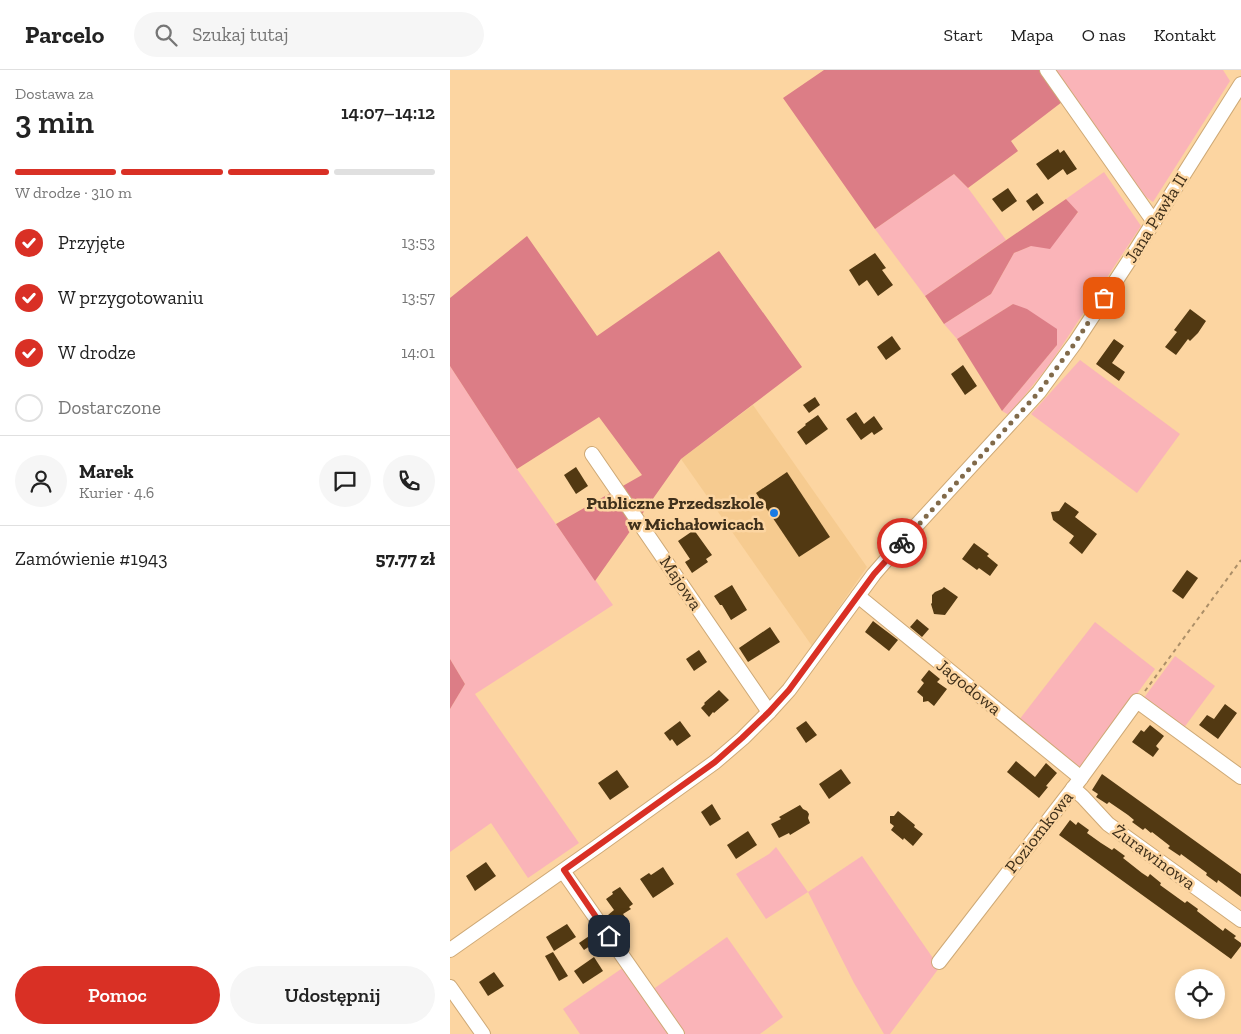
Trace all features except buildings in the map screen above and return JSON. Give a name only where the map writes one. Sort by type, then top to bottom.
[{"type":"street","points":[[1047,70],[1154,222]]},
{"type":"street","name":"Jana Pawła II","points":[[450,950],[715,762],[769,712],[789,690],[874,574],[1039,392],[1075,343],[1241,84]]},
{"type":"street","name":"Majowa","points":[[592,454],[769,712]]},
{"type":"street","name":"Jagodowa","points":[[858,596],[1077,783]]},
{"type":"street","points":[[1137,701],[1241,777]]},
{"type":"street","name":"Poziomkowa","points":[[938,962],[1077,783],[1137,701]]},
{"type":"street","name":"Żurawinowa","points":[[1077,783],[1083,797],[1108,824],[1241,920]]},
{"type":"street","points":[[564,870],[677,1034]]},
{"type":"street","points":[[450,987],[483,1034]]},
{"type":"path","points":[[1137,701],[1241,560]]},
{"type":"shaded area","points":[[824,70],[1039,70],[1062,102],[1011,141],[1018,151],[968,188],[954,174],[875,229],[783,98]]},
{"type":"shaded area","points":[[1055,70],[1223,70],[1230,81],[1153,202],[1143,195]]},
{"type":"shaded area","points":[[1104,172],[1141,226],[1050,364],[1009,415],[1002,411],[1057,345],[1013,304],[957,339],[944,324],[991,294],[1014,253],[1031,246],[1078,213],[1066,199]]},
{"type":"shaded area","points":[[954,174],[968,188],[1006,240],[925,296],[875,229]]},
{"type":"shaded area","points":[[1066,199],[1078,212],[1050,249],[1031,246],[1014,253],[991,294],[944,324],[925,296]]},
{"type":"shaded area","points":[[527,236],[597,336],[719,251],[802,367],[681,459],[595,581],[556,524],[642,475],[599,417],[517,469],[450,366],[450,298]]},
{"type":"shaded area","points":[[1013,304],[1027,309],[1057,329],[1057,345],[1002,411],[957,339]]},
{"type":"shaded area","points":[[1080,360],[1180,434],[1137,493],[1031,414]]},
{"type":"shaded area","points":[[450,366],[517,469],[613,605],[475,694],[579,843],[528,878],[491,823],[450,852],[450,709],[465,684],[450,659]]},
{"type":"shaded area","name":"Publiczne Przedszkole w Michałowicach","points":[[753,405],[867,567],[812,646],[681,459]]},
{"type":"shaded area","points":[[1095,622],[1155,669],[1085,765],[1077,767],[1019,720]]},
{"type":"shaded area","points":[[1175,656],[1215,686],[1183,729],[1143,699]]},
{"type":"shaded area","points":[[450,659],[465,684],[450,709]]},
{"type":"shaded area","points":[[776,847],[808,892],[766,919],[736,874],[769,854]]},
{"type":"shaded area","points":[[862,856],[935,961],[939,968],[890,1034],[884,1034],[854,983],[808,892]]},
{"type":"shaded area","points":[[727,937],[783,1017],[760,1034],[683,1034],[652,990]]},
{"type":"shaded area","points":[[624,967],[672,1034],[580,1034],[563,1009]]},
{"type":"way so far","points":[[902,543],[1039,392],[1075,343],[1104,298]]},
{"type":"place","name":"Publiczne Przedszkole w Michałowicach","points":[[774,513]]},
{"type":"route","points":[[609,936],[564,870],[715,762],[769,712],[789,690],[874,574],[902,543]]}]
